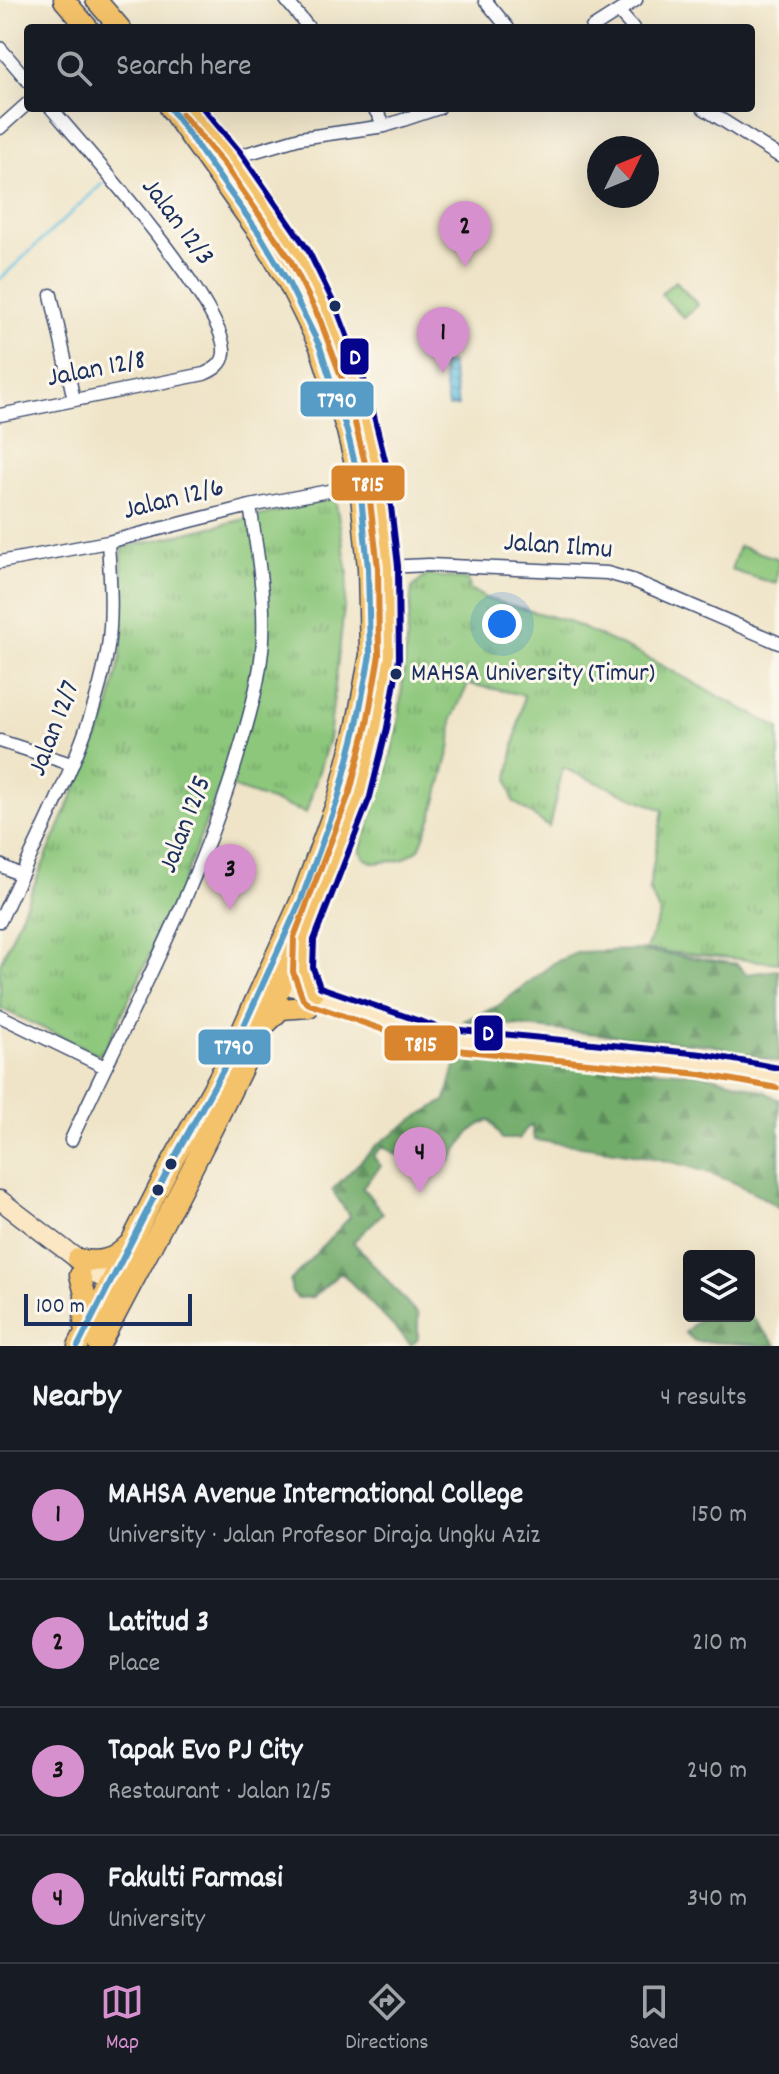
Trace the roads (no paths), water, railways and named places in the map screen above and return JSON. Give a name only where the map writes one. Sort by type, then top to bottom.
[{"type":"main road","points":[[64,0],[85,24]]},
{"type":"main road","points":[[79,0],[114,24]]},
{"type":"main road","points":[[96,0],[116,24]]},
{"type":"main road","points":[[110,0],[117,24]]},
{"type":"main road","points":[[112,1292],[198,1161],[301,900],[338,799],[356,729],[370,655],[378,568],[376,465],[358,392],[329,316],[299,254],[232,158],[193,117],[174,112]]},
{"type":"main road","points":[[87,1342],[133,1240],[251,1031],[279,988],[304,938],[360,795],[377,726],[389,656],[378,568],[360,485],[347,431],[320,347],[289,284],[193,117]]},
{"type":"main road","points":[[279,988],[301,900]]},
{"type":"main road","points":[[251,1031],[281,1009],[310,1001],[303,970],[304,938]]},
{"type":"main road","points":[[87,1342],[85,1294],[79,1267],[120,1254],[133,1240]]},
{"type":"street","points":[[286,0],[306,24]]},
{"type":"street","points":[[485,0],[505,24]]},
{"type":"street","points":[[599,24],[636,0]]},
{"type":"street","points":[[619,12],[630,24]]},
{"type":"street","points":[[0,48],[24,76]]},
{"type":"street","points":[[0,128],[24,107]]},
{"type":"street","name":"Jalan 12/3","points":[[54,112],[128,198],[197,293],[218,330],[224,350],[223,360],[215,369],[204,374]]},
{"type":"street","points":[[376,112],[385,126]]},
{"type":"street","points":[[232,158],[300,138],[385,126],[427,112]]},
{"type":"street","points":[[709,112],[779,156]]},
{"type":"street","points":[[51,295],[74,400]]},
{"type":"street","name":"Jalan 12/8","points":[[0,415],[204,374]]},
{"type":"street","name":"Jalan 12/6","points":[[0,562],[108,542],[250,506],[360,485]]},
{"type":"street","name":"Jalan 12/5","points":[[71,1140],[186,896],[229,788],[253,701],[263,640],[261,571],[250,506]]},
{"type":"street","name":"Jalan 12/7","points":[[0,921],[71,764],[96,699],[108,646],[112,594],[108,542]]},
{"type":"street","name":"Jalan Ilmu","points":[[378,568],[429,565],[607,573],[632,580],[779,643]]},
{"type":"street","points":[[0,741],[71,764]]},
{"type":"street","points":[[0,865],[20,875]]},
{"type":"street","points":[[279,988],[385,1031],[405,1029],[438,1038],[701,1064],[779,1078]]},
{"type":"street","points":[[0,1016],[105,1067]]},
{"type":"street","points":[[0,1200],[79,1267]]},
{"type":"street","points":[[0,1213],[112,1292]]},
{"type":"water","points":[[451,363],[458,406],[448,407],[441,364]]},
{"type":"waterway","points":[[0,279],[103,183]]},
{"type":"place","name":"Latitud 3","points":[[465,267]]},
{"type":"place","name":"MAHSA Avenue International College","points":[[443,373]]},
{"type":"place","name":"MAHSA University (Timur)","points":[[396,674]]},
{"type":"place","name":"Tapak Evo PJ City","points":[[230,910]]},
{"type":"place","name":"Fakulti Farmasi","points":[[420,1193]]}]
